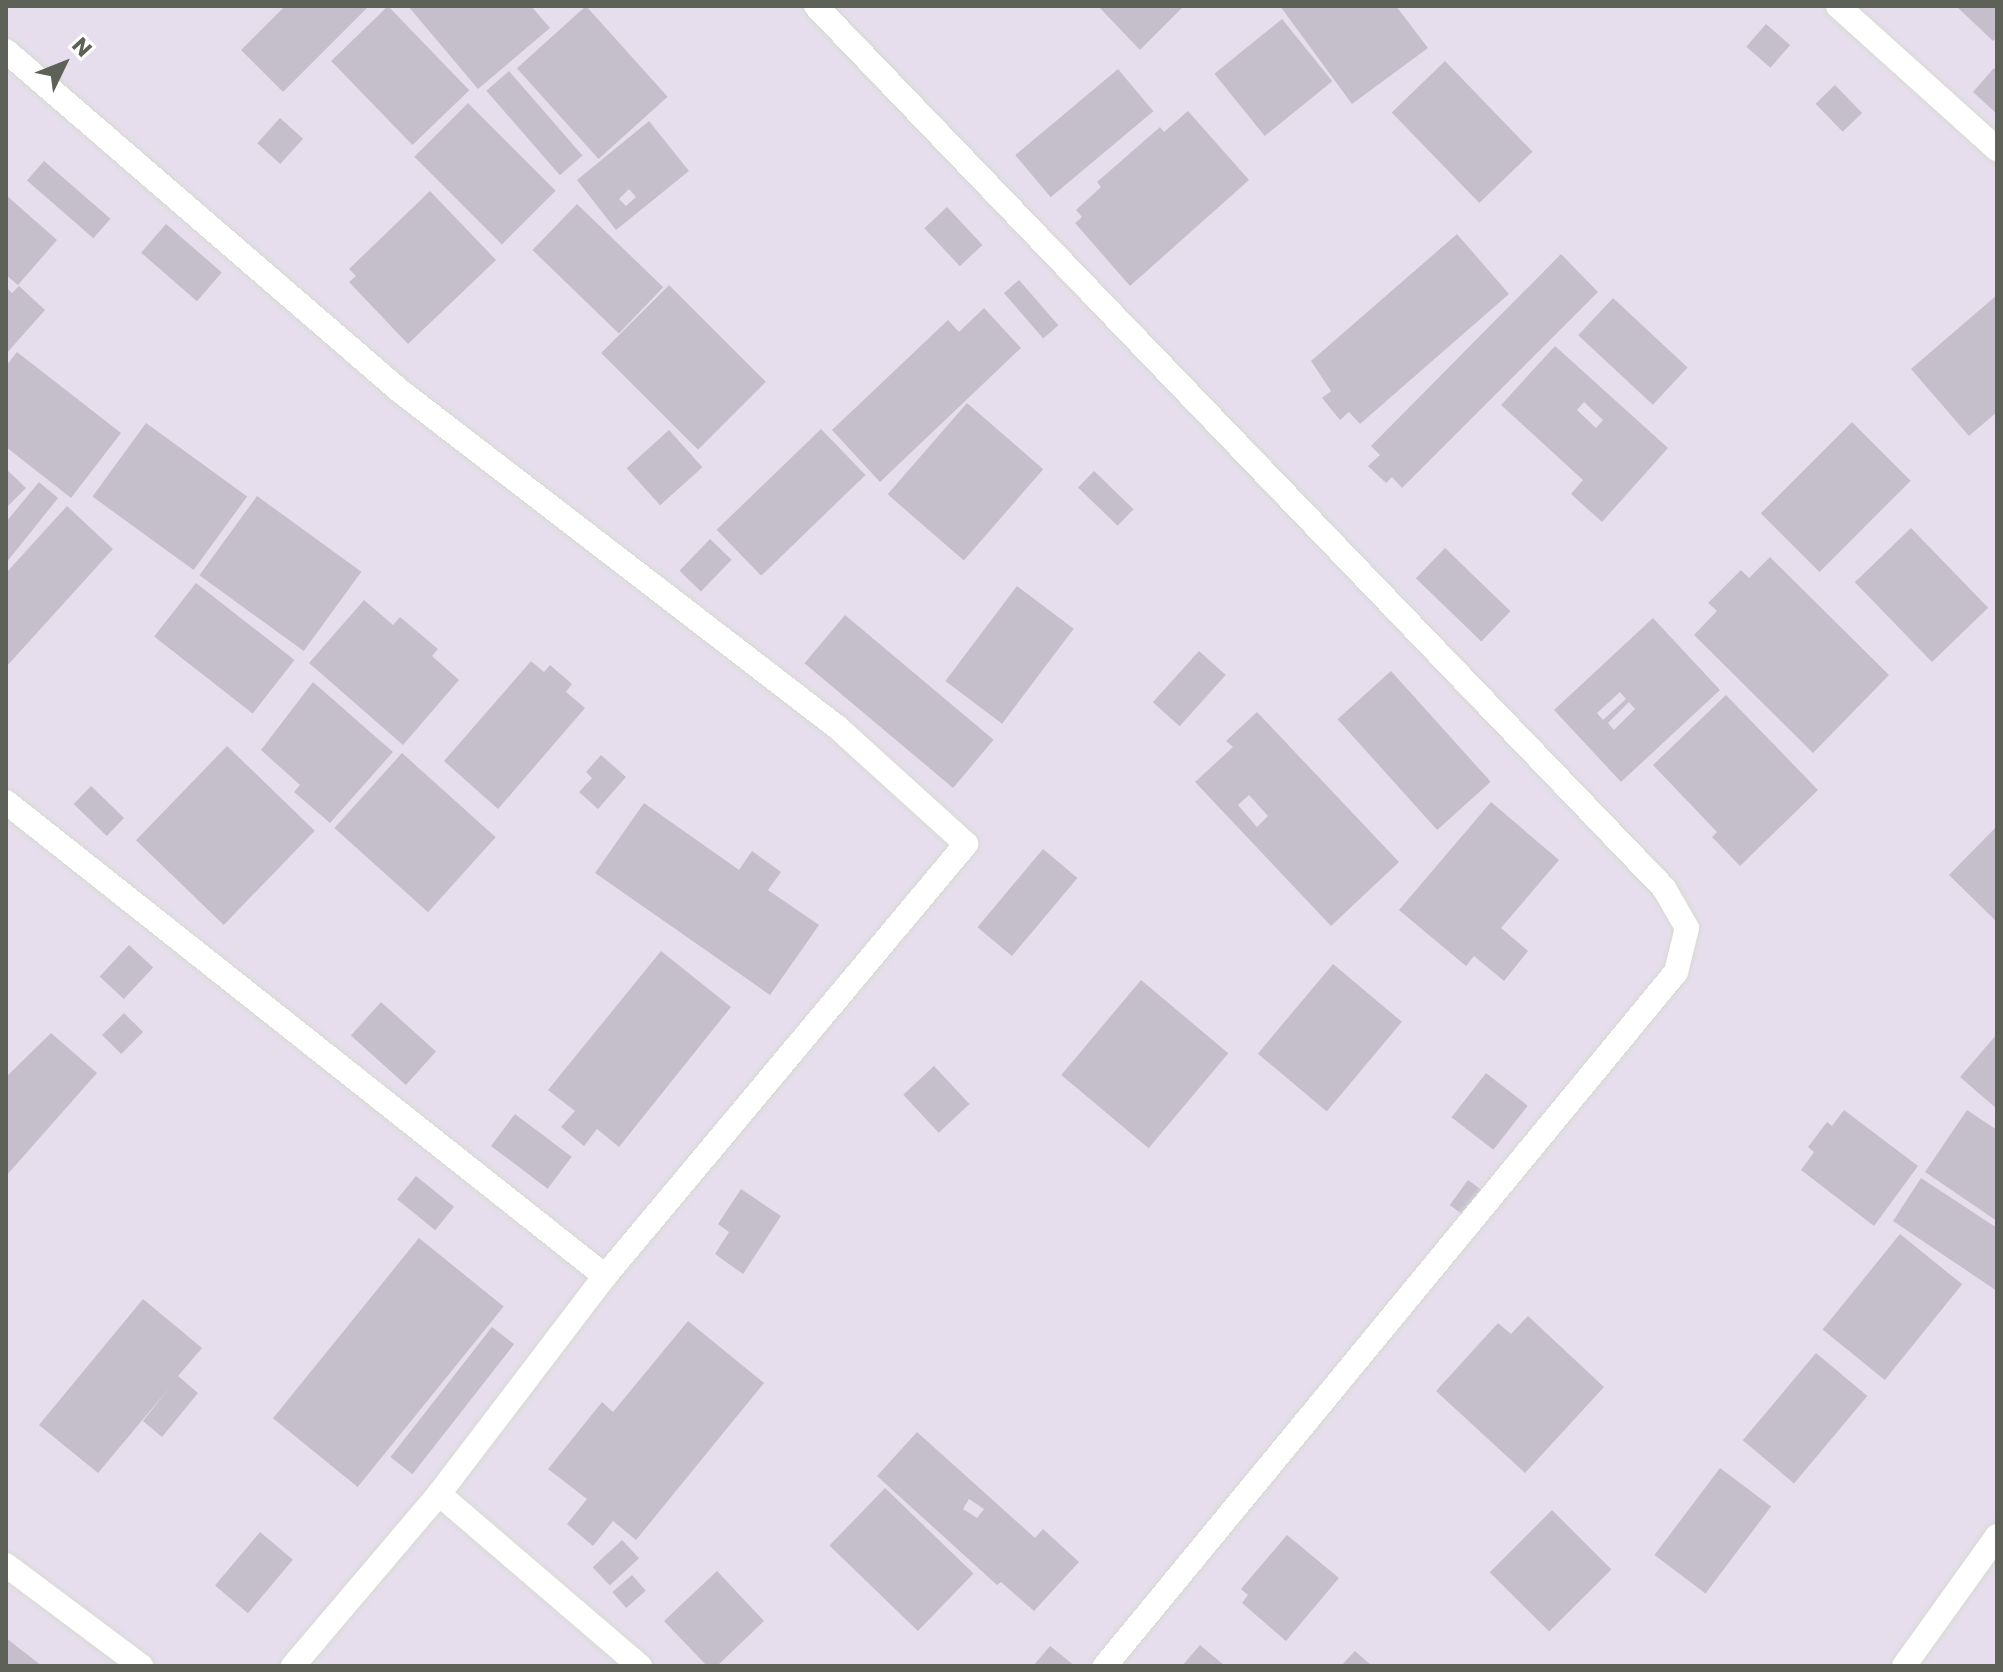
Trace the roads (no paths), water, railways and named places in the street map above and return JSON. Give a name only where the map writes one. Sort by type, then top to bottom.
[{"type":"street","points":[[816,6],[1664,888],[1687,928],[1676,972],[1105,1666]]},
{"type":"street","points":[[1838,6],[1997,149]]},
{"type":"street","points":[[6,51],[400,391],[837,727],[966,844],[605,1276],[439,1494],[293,1666]]},
{"type":"street","points":[[6,802],[605,1276]]},
{"type":"street","points":[[439,1494],[640,1666]]},
{"type":"street","points":[[1904,1666],[1997,1536]]},
{"type":"street","points":[[6,1565],[141,1666]]}]
